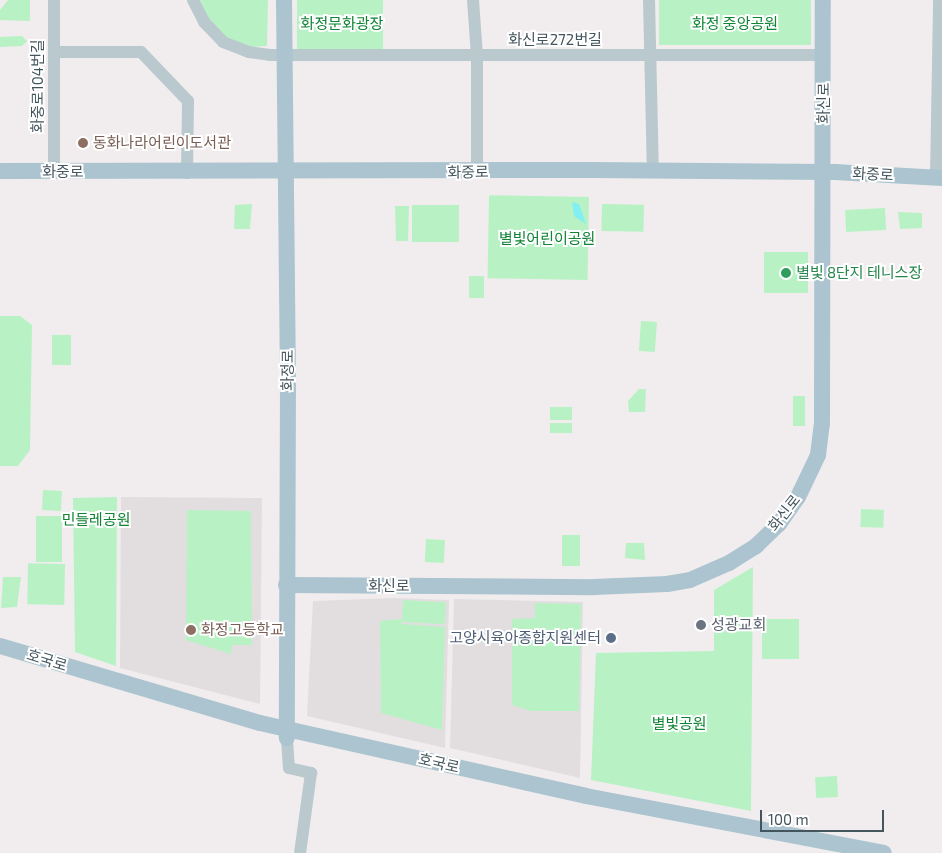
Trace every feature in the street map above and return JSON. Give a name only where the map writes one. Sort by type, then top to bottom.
[{"type":"main road","name":"화정로","points":[[284,0],[287,734]]},
{"type":"main road","name":"화신로","points":[[286,585],[643,587],[690,580],[729,563],[756,546],[779,524],[798,497],[818,455],[824,387],[823,0]]},
{"type":"main road","name":"화중로","points":[[0,172],[824,172],[939,178]]},
{"type":"main road","name":"호국로","points":[[0,646],[287,734],[586,796],[884,853]]},
{"type":"main road","name":"호국로","points":[[0,655],[287,734],[838,853]]},
{"type":"street","name":"화중로104번길","points":[[54,0],[54,171]]},
{"type":"street","name":"화신로272번길","points":[[193,0],[204,22],[223,42],[249,52],[285,56],[651,57],[824,55]]},
{"type":"street","points":[[473,0],[477,56],[477,172]]},
{"type":"street","points":[[649,0],[653,171]]},
{"type":"street","name":"화중로","points":[[939,0],[939,178]]},
{"type":"street","points":[[55,52],[141,52],[188,101],[187,173]]},
{"type":"street","points":[[287,734],[290,768],[311,773],[300,853]]},
{"type":"shaded area","name":"화정고등학교","points":[[121,497],[262,498],[260,704],[120,668]]},
{"type":"shaded area","points":[[395,598],[449,600],[445,748],[307,716],[313,601]]},
{"type":"shaded area","points":[[454,599],[583,602],[580,778],[450,748]]},
{"type":"green space","points":[[8,0],[30,0],[30,21],[0,20],[0,10]]},
{"type":"green space","name":"화정문화광장","points":[[200,0],[268,0],[267,46],[250,47],[224,36],[208,18]]},
{"type":"green space","name":"화정문화광장","points":[[297,0],[383,0],[383,49],[297,49]]},
{"type":"green space","name":"화정 중앙공원","points":[[659,0],[811,0],[811,45],[659,45]]},
{"type":"green space","points":[[22,36],[27,41],[22,46],[0,47],[0,37]]},
{"type":"green space","name":"별빛어린이공원","points":[[489,195],[589,197],[588,280],[488,278]]},
{"type":"green space","points":[[252,204],[250,229],[234,229],[235,205]]},
{"type":"green space","points":[[602,204],[644,205],[644,232],[602,231]]},
{"type":"green space","points":[[412,205],[459,205],[459,242],[412,242]]},
{"type":"green space","points":[[395,206],[409,206],[408,241],[396,241]]},
{"type":"green space","points":[[885,208],[886,230],[846,232],[845,210]]},
{"type":"green space","points":[[898,212],[922,213],[922,228],[900,229]]},
{"type":"green space","name":"별빛 8단지 테니스장","points":[[764,252],[808,252],[808,293],[764,293]]},
{"type":"green space","points":[[469,276],[484,276],[484,298],[469,298]]},
{"type":"green space","points":[[0,316],[20,316],[32,325],[30,450],[18,466],[0,466]]},
{"type":"green space","points":[[641,321],[657,322],[655,352],[639,351]]},
{"type":"green space","points":[[52,335],[71,335],[71,365],[52,365]]},
{"type":"green space","points":[[639,389],[646,389],[645,412],[629,412],[628,401]]},
{"type":"green space","points":[[793,396],[805,396],[805,426],[793,426]]},
{"type":"green space","points":[[550,407],[572,407],[572,420],[550,420]]},
{"type":"green space","points":[[550,423],[572,423],[572,433],[550,433]]},
{"type":"green space","points":[[43,490],[62,491],[61,511],[42,510]]},
{"type":"green space","name":"민들레공원","points":[[117,497],[116,666],[75,652],[73,498]]},
{"type":"green space","points":[[861,509],[884,510],[883,528],[860,527]]},
{"type":"green space","points":[[187,510],[251,511],[252,645],[232,645],[231,654],[186,640]]},
{"type":"green space","points":[[36,516],[62,516],[62,562],[36,562]]},
{"type":"green space","points":[[562,535],[580,535],[580,566],[562,566]]},
{"type":"green space","points":[[426,539],[445,540],[444,563],[425,562]]},
{"type":"green space","points":[[626,543],[644,543],[645,560],[625,558]]},
{"type":"green space","points":[[28,563],[65,564],[64,605],[27,604]]},
{"type":"green space","name":"별빛공원","points":[[753,567],[751,811],[591,780],[596,653],[714,651],[714,590]]},
{"type":"green space","points":[[3,577],[21,577],[17,607],[1,608]]},
{"type":"green space","points":[[403,600],[446,602],[445,624],[402,622]]},
{"type":"green space","points":[[535,603],[581,604],[579,711],[531,711],[512,705],[512,619],[535,618]]},
{"type":"green space","points":[[401,619],[402,624],[445,627],[442,730],[381,713],[380,621]]},
{"type":"green space","points":[[762,619],[799,619],[799,659],[762,659]]},
{"type":"green space","points":[[837,776],[838,797],[816,798],[815,777]]},
{"type":"water","points":[[572,202],[579,204],[586,224],[574,216]]},
{"type":"place","name":"동화나라어린이도서관","points":[[83,143]]},
{"type":"place","name":"별빛 8단지 테니스장","points":[[786,273]]},
{"type":"place","name":"성광교회","points":[[701,625]]},
{"type":"place","name":"화정고등학교","points":[[191,630]]},
{"type":"place","name":"고양시육아종합지원센터","points":[[611,638]]}]
